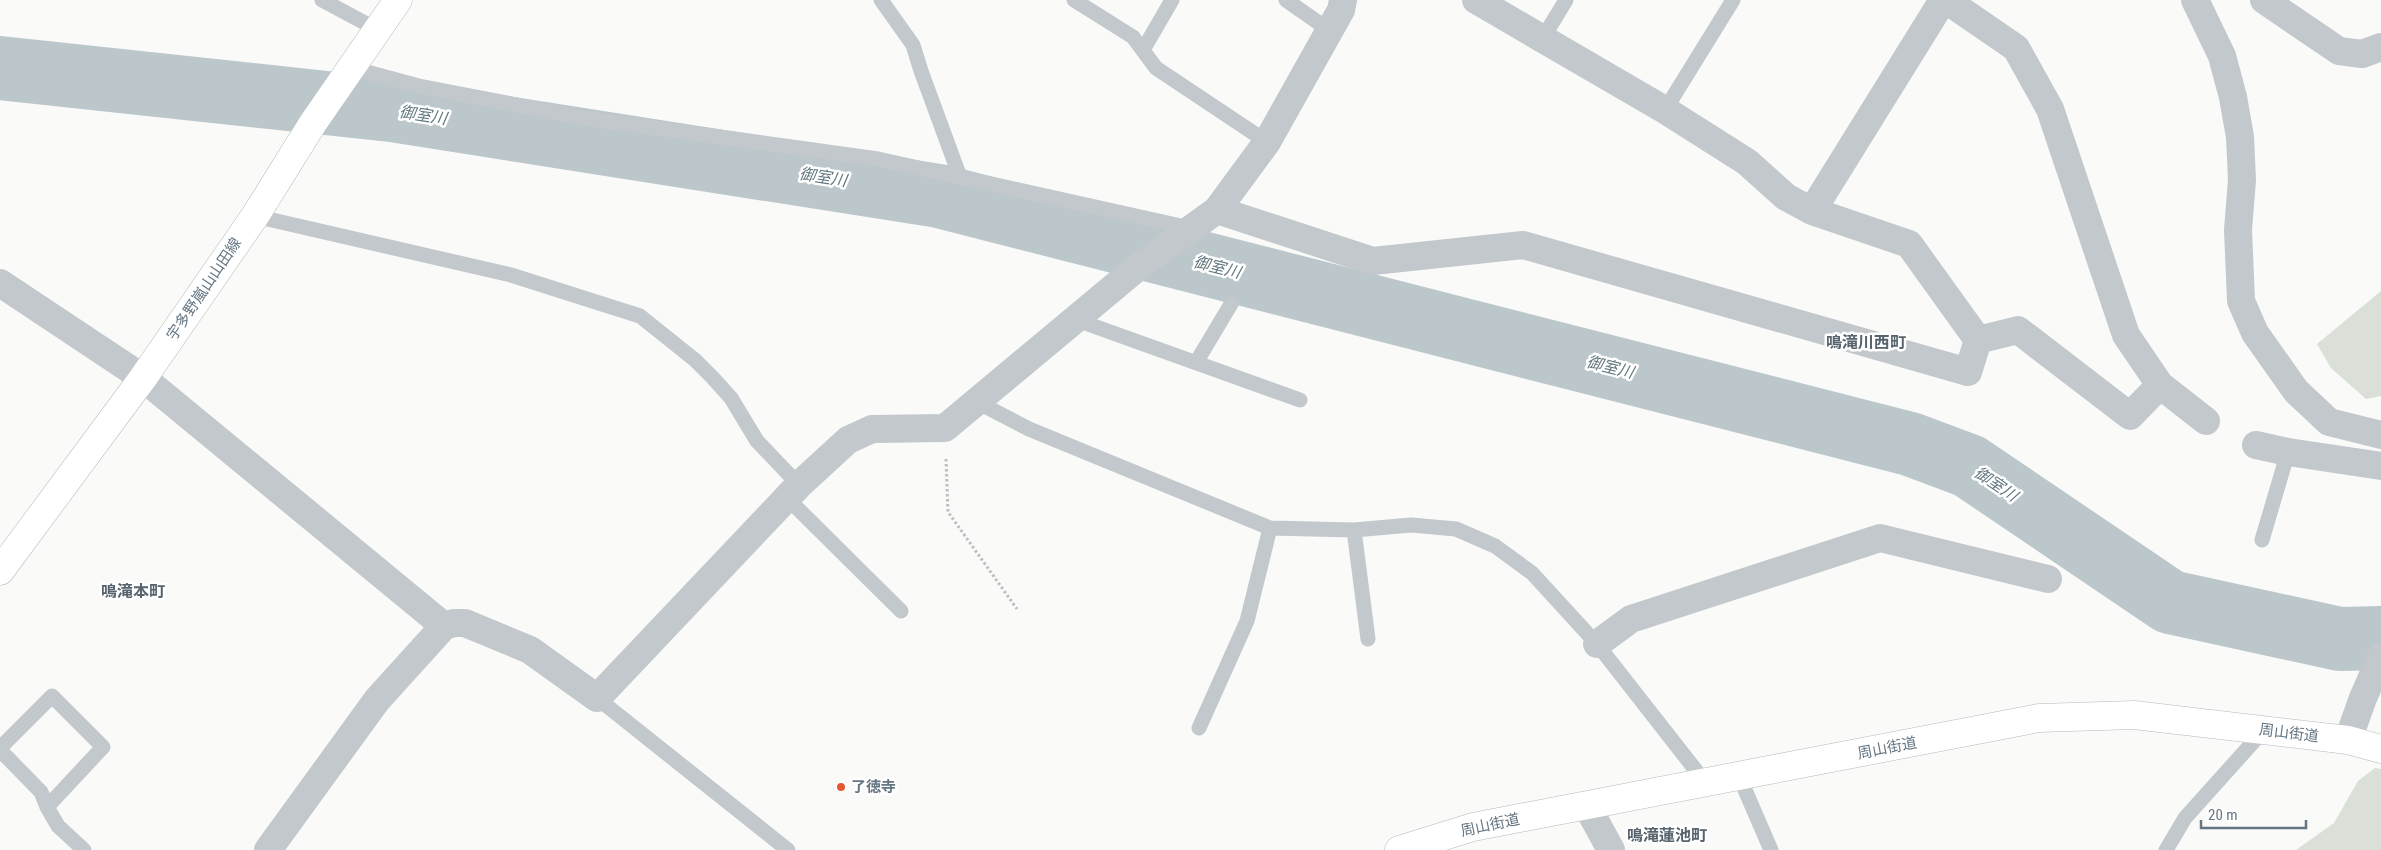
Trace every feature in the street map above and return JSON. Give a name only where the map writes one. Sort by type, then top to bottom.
[{"type":"main road","name":"宇多野嵐山山田線","points":[[0,571],[143,378],[254,216],[313,123],[398,0]]},
{"type":"main road","name":"周山街道","points":[[1399,850],[1473,827],[2039,718],[2134,715],[2348,740],[2381,749]]},
{"type":"street","points":[[268,850],[377,700],[444,626],[454,622],[465,623],[530,650],[597,698],[793,492],[848,440],[872,429],[944,428],[978,402],[1074,318],[1138,267],[1217,210],[1267,142],[1341,10],[1344,0]]},
{"type":"street","points":[[1476,0],[1665,110],[1747,162],[1786,197],[1812,212],[1909,244],[1978,340]]},
{"type":"street","points":[[1812,212],[1945,0],[2016,48],[2045,100],[2126,335],[2160,385],[2206,421]]},
{"type":"street","points":[[2195,0],[2222,56],[2233,97],[2240,137],[2242,180],[2238,230],[2241,301],[2255,333],[2296,391],[2329,422],[2381,435]]},
{"type":"street","points":[[2264,0],[2339,51],[2362,54],[2381,47]]},
{"type":"street","points":[[1217,210],[1373,261],[1523,245],[1968,372],[1978,340]]},
{"type":"street","points":[[0,283],[143,378],[444,626]]},
{"type":"street","points":[[1978,340],[2018,330],[2130,416],[2160,385]]},
{"type":"street","points":[[2256,445],[2288,452],[2381,466]]},
{"type":"street","points":[[1597,644],[1631,619],[1880,538],[2048,579]]},
{"type":"street","points":[[2348,740],[2363,698],[2381,657]]},
{"type":"street","points":[[1587,806],[1612,850]]},
{"type":"lane","points":[[322,0],[378,30]]},
{"type":"lane","points":[[881,0],[913,45],[920,72],[960,177]]},
{"type":"lane","points":[[1074,0],[1134,37],[1156,68],[1267,142]]},
{"type":"lane","points":[[1143,50],[1172,0]]},
{"type":"lane","points":[[1286,0],[1329,30]]},
{"type":"lane","points":[[1543,38],[1566,0]]},
{"type":"lane","points":[[1665,110],[1733,0]]},
{"type":"lane","points":[[349,72],[583,118],[878,159],[1185,232]]},
{"type":"lane","points":[[254,216],[511,275],[640,316],[695,360],[713,378],[730,398],[757,441],[793,492],[901,611]]},
{"type":"lane","points":[[1198,362],[1231,304]]},
{"type":"lane","points":[[1074,318],[1300,400]]},
{"type":"lane","points":[[978,402],[1028,429],[1270,528],[1354,530],[1411,525],[1456,529],[1495,546],[1532,573],[1597,644],[1705,782]]},
{"type":"lane","points":[[2262,540],[2288,452]]},
{"type":"lane","points":[[1199,728],[1248,621],[1270,528]]},
{"type":"lane","points":[[1354,530],[1368,639]]},
{"type":"lane","points":[[47,807],[103,747],[52,696],[0,749],[42,792],[47,807],[58,826],[84,850]]},
{"type":"lane","points":[[597,698],[788,850]]},
{"type":"lane","points":[[2166,850],[2185,818],[2264,730]]},
{"type":"lane","points":[[1739,776],[1771,850]]},
{"type":"path","points":[[944,428],[948,512],[1017,609]]},
{"type":"shaded area","points":[[2381,291],[2381,396],[2366,399],[2331,368],[2317,344]]},
{"type":"shaded area","points":[[2375,768],[2381,769],[2381,850],[2296,850],[2334,823],[2358,781]]},
{"type":"waterway","name":"御室川","points":[[0,68],[391,110],[939,196],[1910,444],[1969,466],[2170,602],[2340,639],[2381,638]]},
{"type":"place","name":"了徳寺","points":[[841,787]]},
{"type":"district","name":"鳴滝川西町","points":[[1866,342]]},
{"type":"district","name":"鳴滝本町","points":[[133,591]]},
{"type":"district","name":"鳴滝蓮池町","points":[[1667,835]]}]
